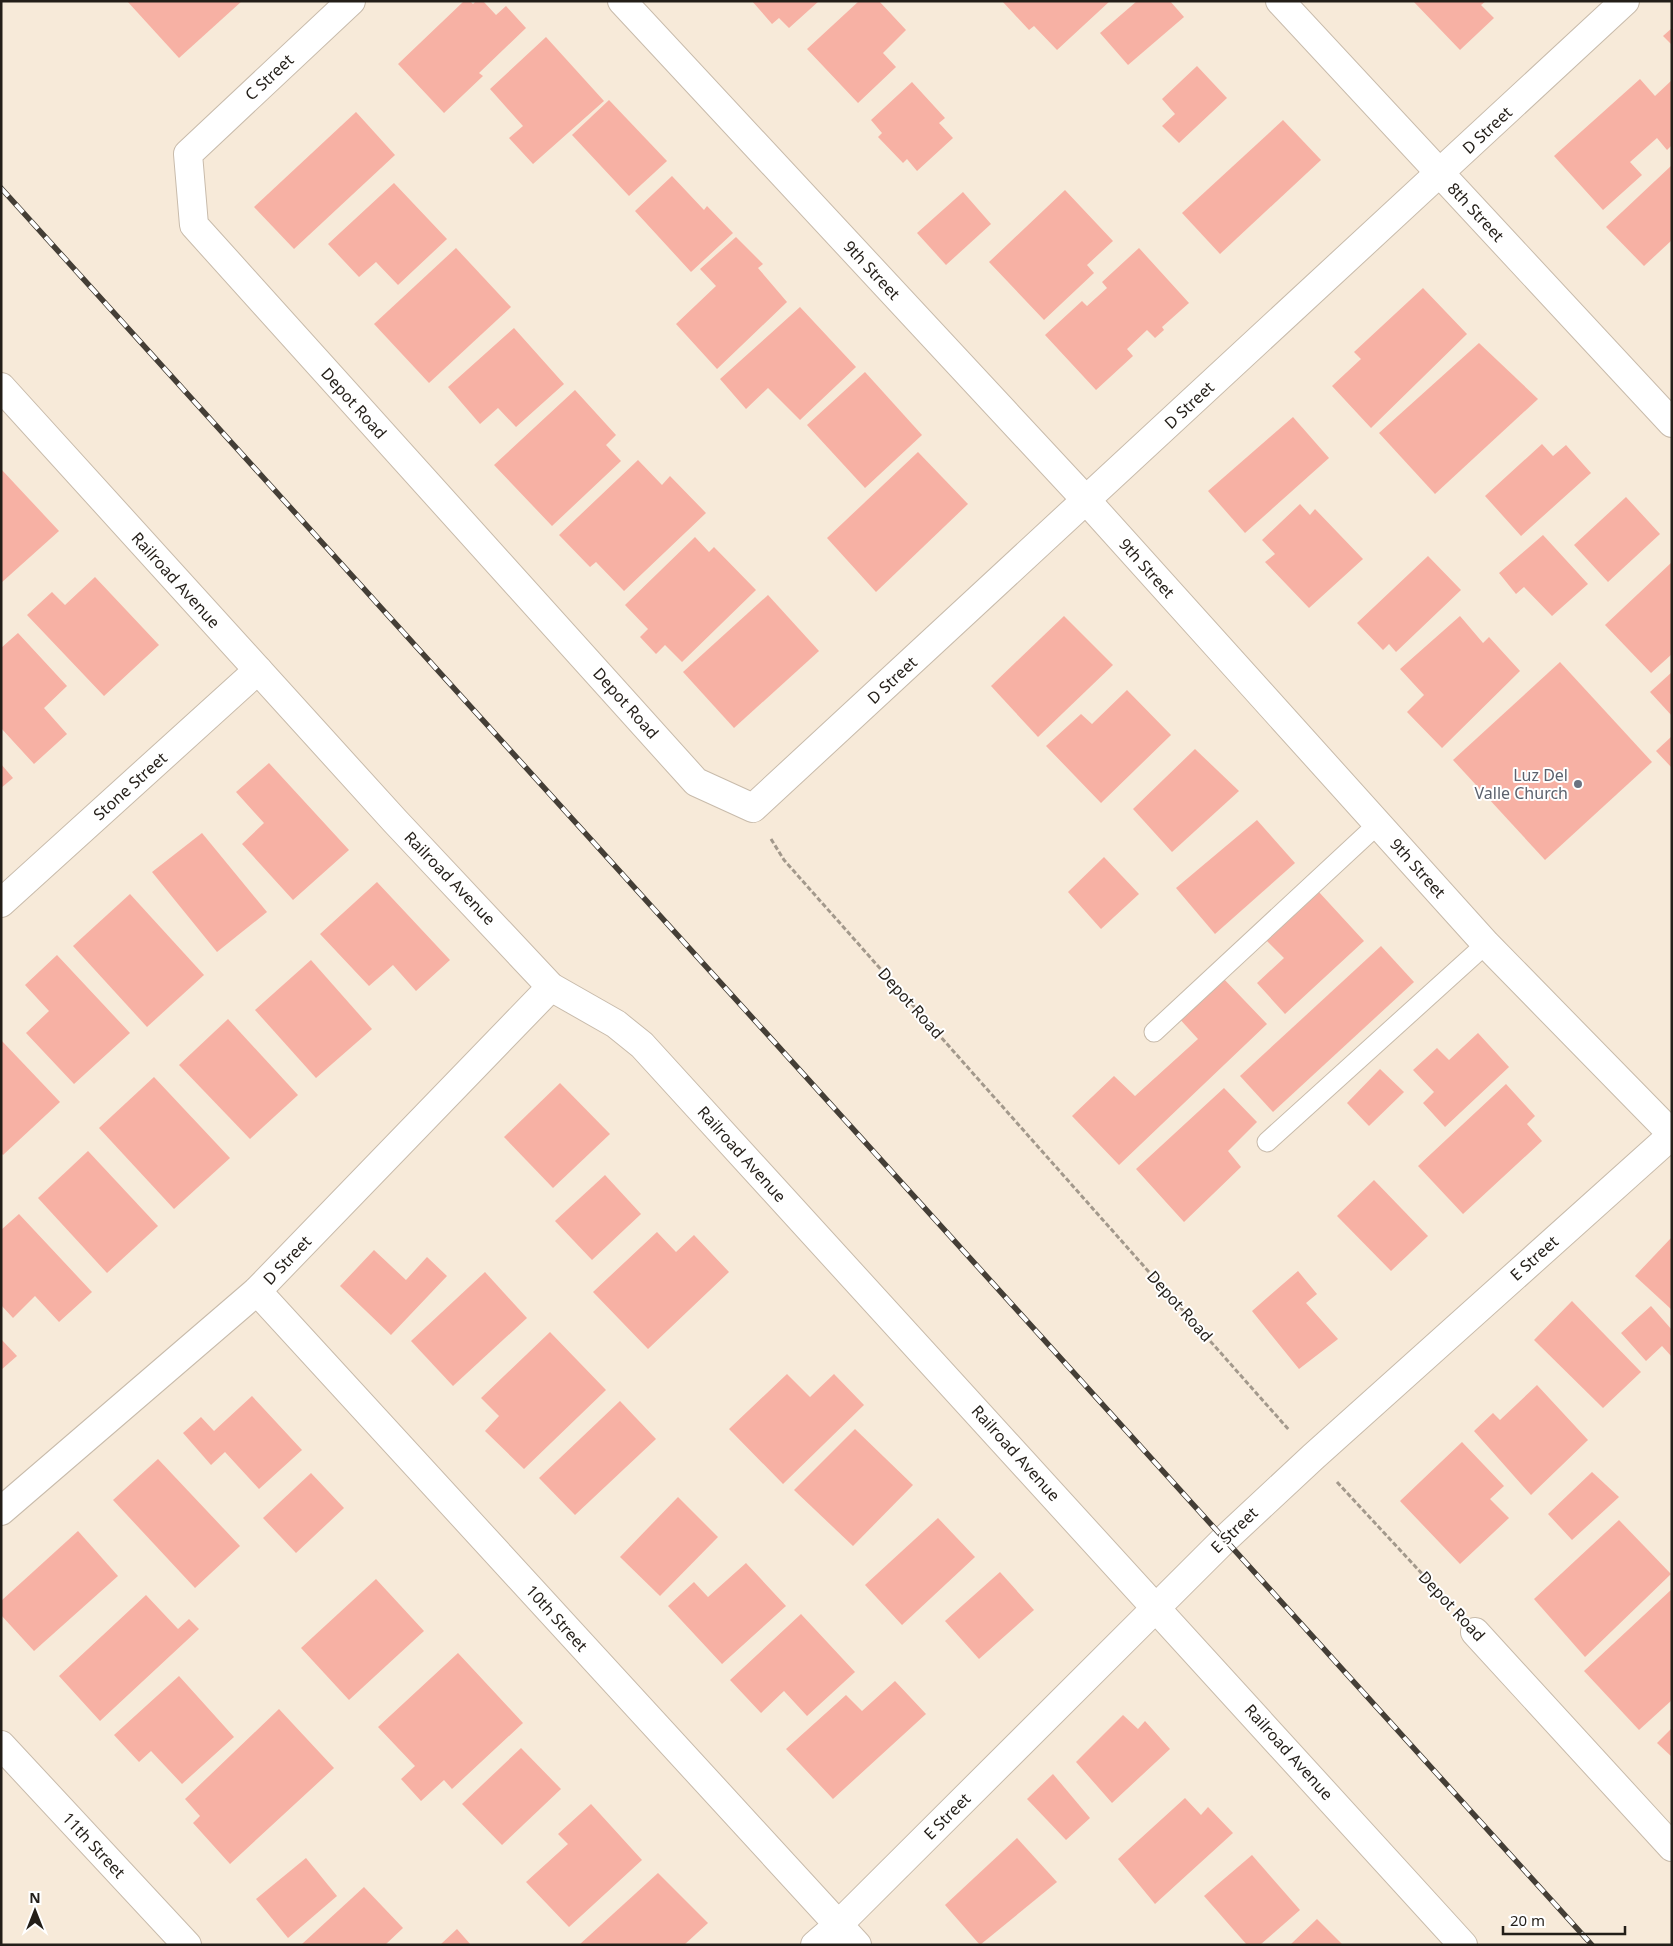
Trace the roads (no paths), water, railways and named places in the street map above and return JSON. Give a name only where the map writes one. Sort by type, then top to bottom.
[{"type":"street","name":"C Street","points":[[188,154],[351,1]]},
{"type":"street","name":"9th Street","points":[[622,1],[1086,500],[1486,944],[1672,1135]]},
{"type":"street","name":"8th Street","points":[[1280,1],[1672,423]]},
{"type":"street","name":"D Street","points":[[753,808],[1625,1]]},
{"type":"street","name":"Depot Road","points":[[188,154],[194,225],[696,782],[753,808]]},
{"type":"street","name":"Railroad Avenue","points":[[1,387],[395,821],[551,987],[616,1024],[642,1045],[1464,1945]]},
{"type":"street","name":"Stone Street","points":[[1,903],[258,670]]},
{"type":"street","name":"D Street","points":[[1,1511],[257,1291],[551,987]]},
{"type":"street","name":"E Street","points":[[815,1945],[838,1925],[1225,1539],[1314,1456],[1672,1135]]},
{"type":"street","name":"10th Street","points":[[257,1291],[856,1945]]},
{"type":"street","name":"Depot Road","points":[[1475,1632],[1672,1847]]},
{"type":"street","name":"11th Street","points":[[1,1744],[187,1945]]},
{"type":"lane","points":[[1154,1032],[1378,824]]},
{"type":"lane","points":[[1267,1142],[1486,944]]},
{"type":"railway","points":[[1,188],[1592,1945]]},
{"type":"place","name":"Luz Del Valle Church","points":[[1578,784]]}]
